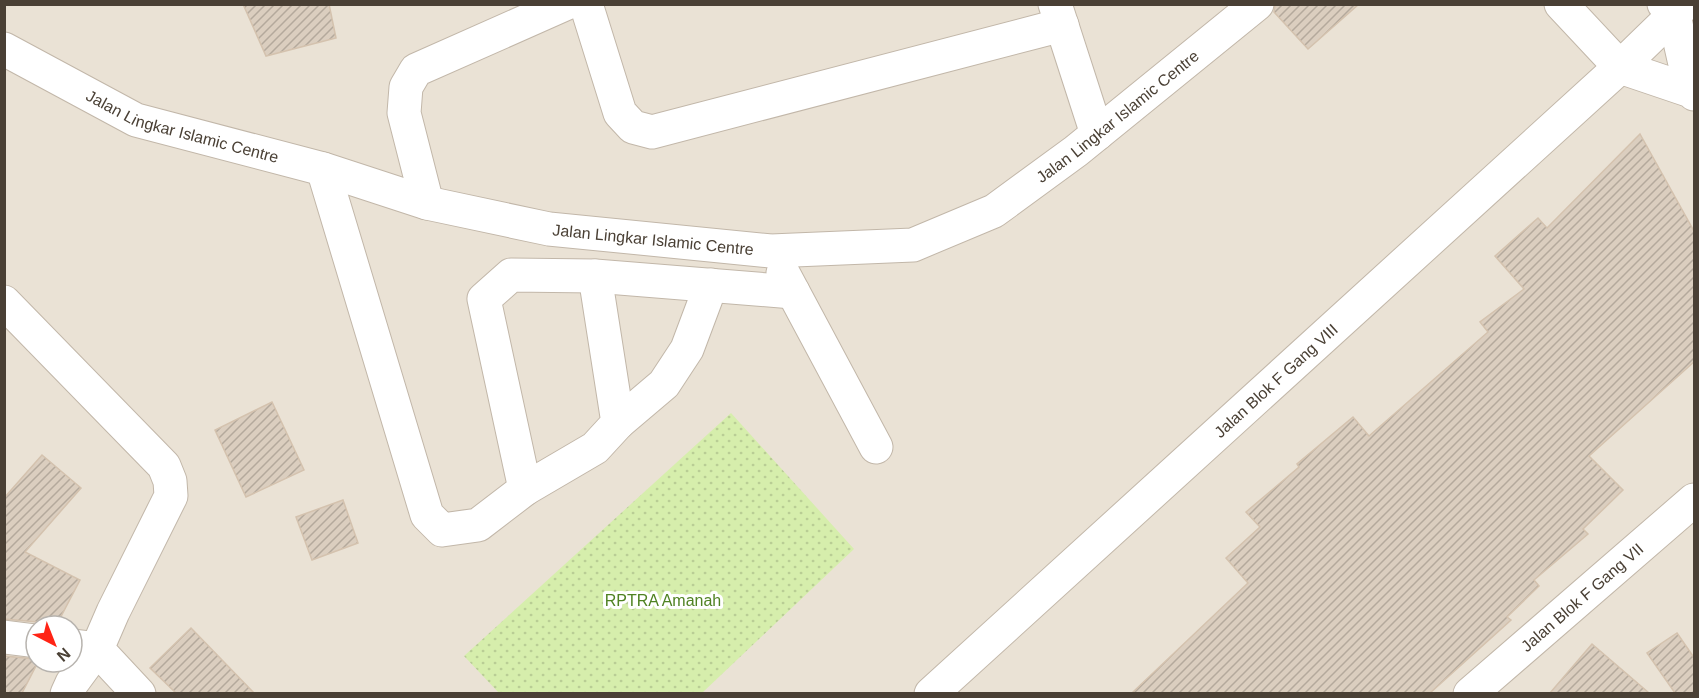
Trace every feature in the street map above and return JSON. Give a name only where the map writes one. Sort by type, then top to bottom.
[{"type":"street","points":[[427,203],[404,113],[406,87],[416,70],[565,4]]},
{"type":"street","points":[[586,4],[621,113],[633,127],[652,132],[1059,15],[1097,134]]},
{"type":"street","name":"Jalan Lingkar Islamic Centre","points":[[4,49],[136,120],[323,169],[427,203],[549,229],[771,251],[913,245],[994,211],[1097,134],[1257,4]]},
{"type":"street","points":[[1561,4],[1620,67],[1693,92]]},
{"type":"street","points":[[1674,8],[1693,92]]},
{"type":"street","name":"Jalan Blok F Gang VIII","points":[[931,693],[1620,67],[1674,8]]},
{"type":"street","points":[[323,169],[427,515],[442,530],[478,525],[525,489],[595,448],[618,423],[664,384],[687,349],[711,285]]},
{"type":"street","points":[[771,251],[876,447]]},
{"type":"street","points":[[525,489],[484,299],[511,275],[595,276],[793,292]]},
{"type":"street","points":[[595,276],[618,423]]},
{"type":"street","points":[[4,302],[164,466],[170,481],[171,496],[113,612],[85,648],[67,693]]},
{"type":"street","name":"Jalan Blok F Gang VII","points":[[1470,693],[1695,500]]},
{"type":"street","points":[[4,638],[24,640]]},
{"type":"street","points":[[85,648],[139,693]]},
{"type":"shaded area","points":[[4,5],[1694,5],[1694,693],[5,693]]},
{"type":"green space","name":"RPTRA Amanah","points":[[731,413],[854,549],[702,693],[499,693],[464,656]]},
{"type":"building","points":[[243,4],[329,4],[336,38],[266,56]]},
{"type":"building","points":[[1275,4],[1359,4],[1308,49],[1274,12]]},
{"type":"building","points":[[1640,134],[1695,233],[1695,361],[1589,456],[1623,490],[1583,529],[1588,534],[1534,580],[1539,586],[1507,617],[1511,620],[1430,693],[1132,693],[1248,583],[1226,558],[1260,527],[1246,512],[1299,467],[1297,464],[1353,417],[1369,436],[1488,332],[1480,322],[1524,289],[1495,256],[1538,218],[1547,228]]},
{"type":"building","points":[[272,402],[304,470],[246,497],[215,430]]},
{"type":"building","points":[[42,455],[81,488],[25,552],[80,580],[62,614],[24,614],[24,621],[4,619],[4,498]]},
{"type":"building","points":[[343,500],[358,543],[312,560],[296,517]]},
{"type":"building","points":[[191,628],[254,693],[176,693],[150,668]]},
{"type":"building","points":[[1677,633],[1695,659],[1695,693],[1675,693],[1647,653]]},
{"type":"building","points":[[1592,644],[1649,693],[1550,693]]},
{"type":"building","points":[[4,656],[24,658],[24,674],[32,674],[22,693],[4,693]]}]
